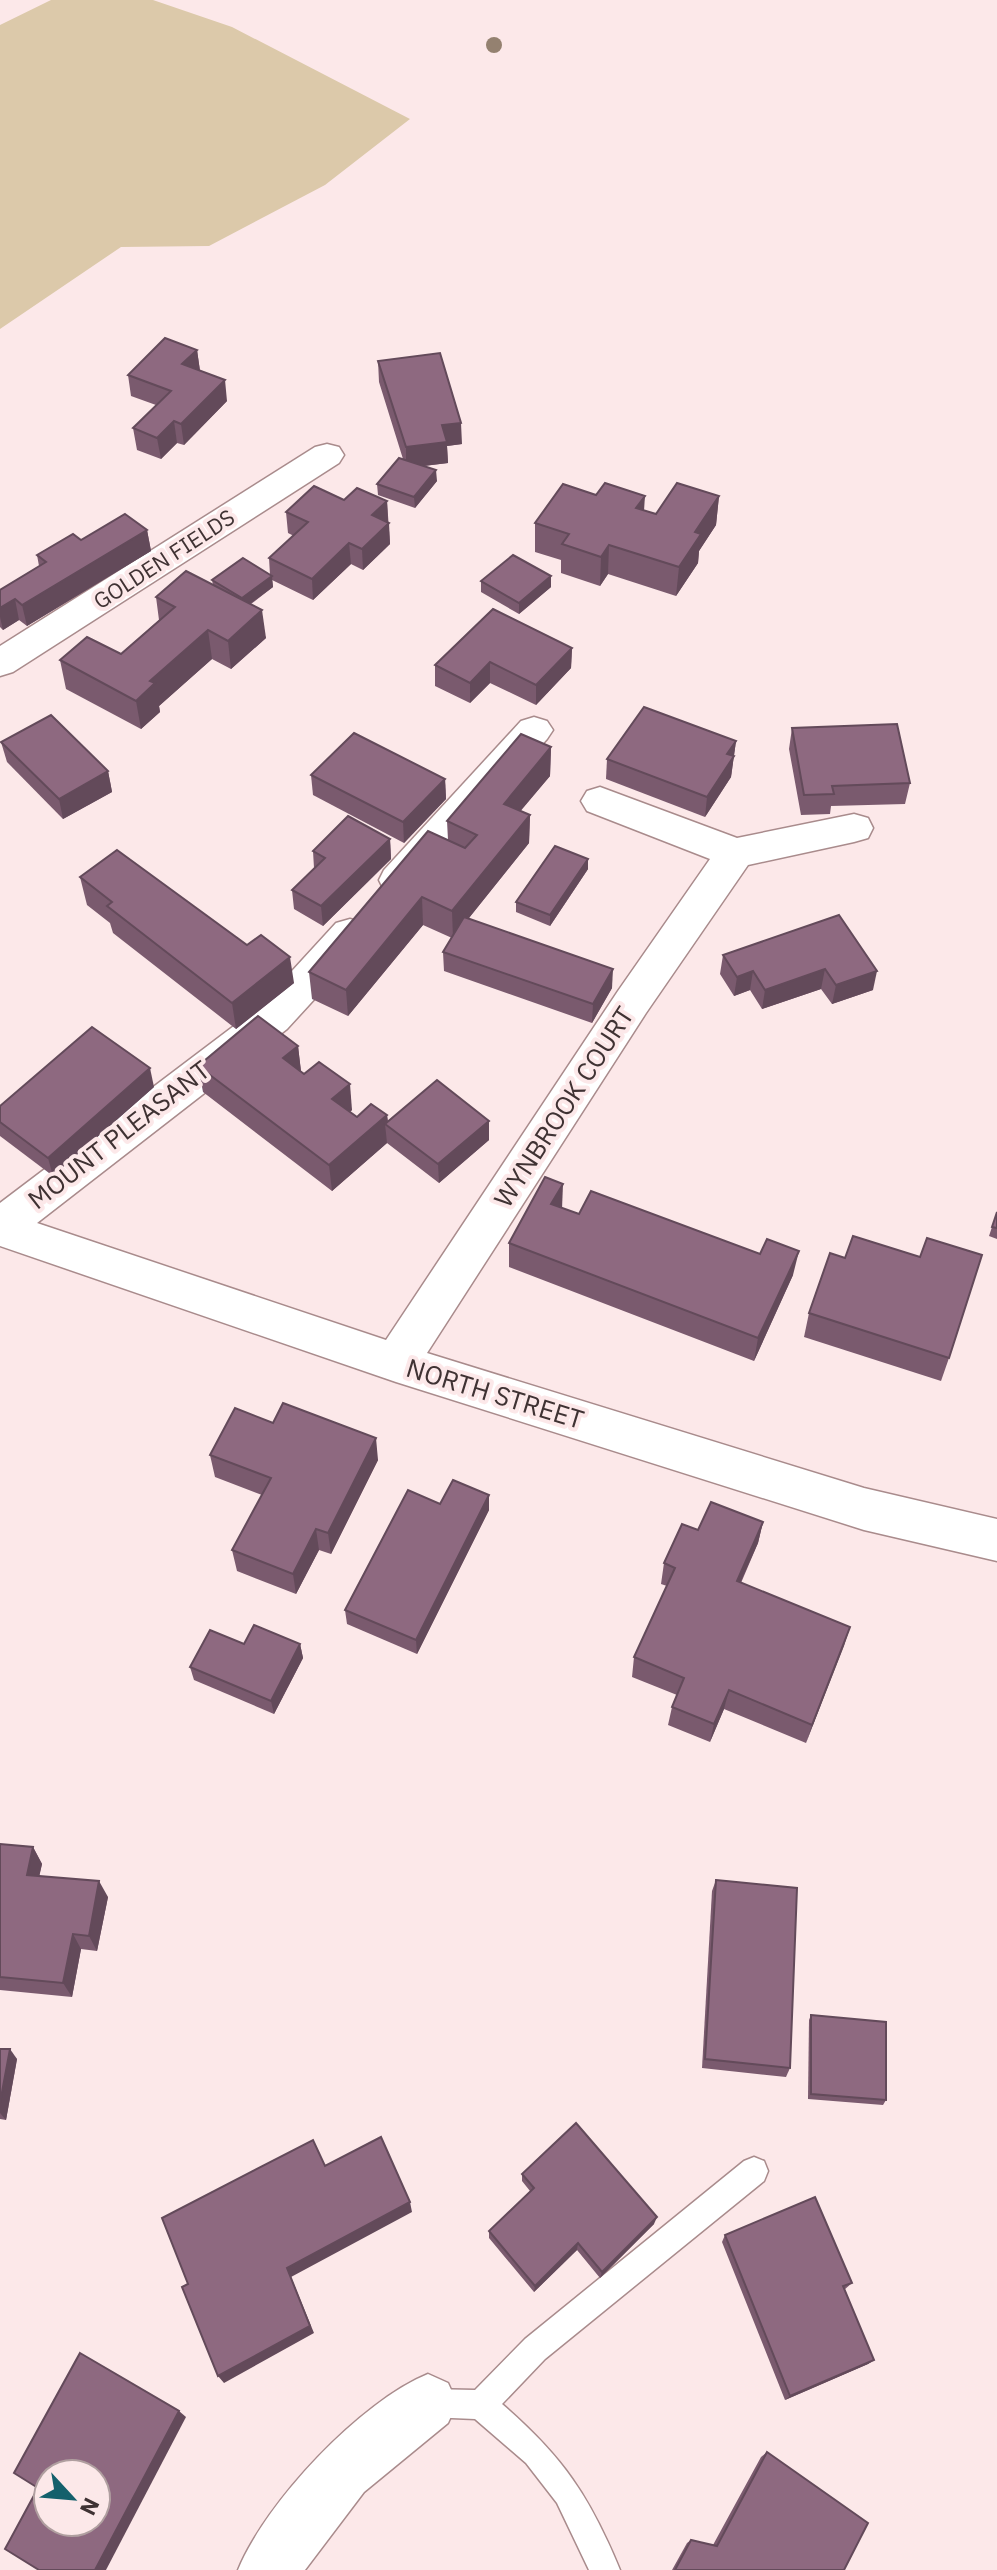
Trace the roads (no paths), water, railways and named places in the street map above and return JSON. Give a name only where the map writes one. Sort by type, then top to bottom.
[{"type":"street","name":"GOLDEN FIELDS","points":[[0,663],[327,455]]},
{"type":"street","name":"MOUNT PLEASANT","points":[[0,1227],[273,1018],[534,730]]},
{"type":"street","points":[[600,801],[735,853],[854,828]]},
{"type":"street","name":"WYNBROOK COURT","points":[[396,1363],[632,1002],[735,853]]},
{"type":"street","name":"NORTH STREET","points":[[0,1227],[396,1363],[864,1509],[997,1540]]},
{"type":"street","points":[[268,2570],[343,2471],[454,2404]]},
{"type":"lane","points":[[605,2570],[567,2493],[536,2453],[454,2404],[535,2349],[754,2171]]}]
